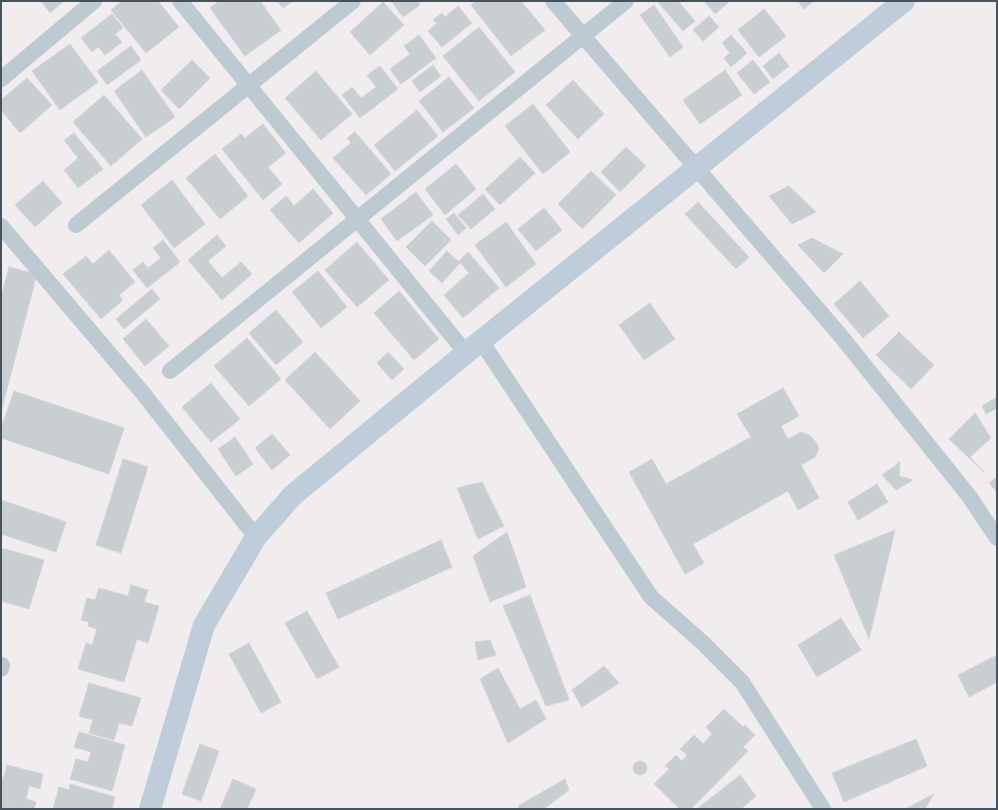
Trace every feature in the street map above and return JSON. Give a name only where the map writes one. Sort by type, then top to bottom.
[{"type":"street","points":[[1,79],[94,1]]},
{"type":"street","points":[[180,1],[358,219],[473,347],[651,596],[703,643],[742,682],[823,809]]},
{"type":"street","points":[[76,225],[353,1]]},
{"type":"street","points":[[553,1],[840,335],[970,496],[997,538]]},
{"type":"street","points":[[170,371],[626,1]]},
{"type":"street","points":[[150,809],[204,625],[256,538],[293,495],[473,347],[904,1]]},
{"type":"street","points":[[1,226],[142,392],[256,538]]},
{"type":"building","points":[[41,1],[64,1],[50,13]]},
{"type":"building","points":[[122,1],[158,1],[179,27],[146,53],[111,10]]},
{"type":"building","points":[[219,1],[260,1],[281,30],[245,56],[210,8]]},
{"type":"building","points":[[277,1],[293,1],[283,8]]},
{"type":"building","points":[[391,1],[418,1],[420,5],[403,17]]},
{"type":"building","points":[[476,1],[521,1],[545,30],[511,56],[471,5]]},
{"type":"building","points":[[657,1],[678,1],[695,21],[683,31]]},
{"type":"building","points":[[704,1],[730,1],[715,14]]},
{"type":"building","points":[[798,1],[814,1],[804,9]]},
{"type":"building","points":[[383,2],[404,25],[370,55],[350,32]]},
{"type":"building","points":[[654,5],[683,47],[670,57],[640,15]]},
{"type":"building","points":[[458,6],[472,23],[442,47],[428,31],[437,23],[433,20],[442,13],[445,17]]},
{"type":"building","points":[[764,9],[786,36],[759,57],[738,30]]},
{"type":"building","points":[[112,14],[123,28],[115,34],[122,42],[105,55],[98,47],[92,52],[81,38]]},
{"type":"building","points":[[709,16],[719,27],[703,41],[693,30]]},
{"type":"building","points":[[479,27],[515,72],[479,101],[443,56]]},
{"type":"building","points":[[419,35],[436,58],[401,84],[390,69],[410,54],[404,46]]},
{"type":"building","points":[[731,35],[747,53],[731,67],[724,58],[730,53],[722,43]]},
{"type":"building","points":[[70,44],[98,82],[60,110],[32,71]]},
{"type":"building","points":[[131,46],[141,60],[107,85],[97,71]]},
{"type":"building","points":[[779,53],[789,66],[773,79],[763,66]]},
{"type":"building","points":[[192,60],[210,78],[179,109],[161,90]]},
{"type":"building","points":[[753,60],[770,82],[754,94],[737,73]]},
{"type":"building","points":[[433,65],[441,76],[420,92],[412,81]]},
{"type":"building","points":[[380,66],[398,89],[360,118],[342,95],[352,87],[361,98],[376,87],[367,75]]},
{"type":"building","points":[[142,70],[175,117],[146,137],[114,91]]},
{"type":"building","points":[[725,70],[742,95],[700,124],[683,100]]},
{"type":"building","points":[[316,71],[352,114],[321,140],[285,98]]},
{"type":"building","points":[[449,77],[474,108],[443,132],[419,101]]},
{"type":"building","points":[[27,78],[52,105],[20,133],[1,110],[1,100]]},
{"type":"building","points":[[573,80],[604,114],[578,139],[546,105]]},
{"type":"building","points":[[104,95],[142,139],[111,166],[73,122]]},
{"type":"building","points":[[533,104],[570,152],[543,174],[505,126]]},
{"type":"building","points":[[417,110],[438,136],[395,171],[374,145]]},
{"type":"building","points":[[263,124],[286,153],[268,167],[282,184],[263,200],[222,149],[241,134],[245,138]]},
{"type":"building","points":[[355,132],[391,174],[366,195],[333,158],[351,143],[347,138]]},
{"type":"building","points":[[74,133],[103,169],[78,188],[64,170],[78,158],[64,140]]},
{"type":"building","points":[[626,147],[646,166],[620,192],[601,172]]},
{"type":"building","points":[[215,154],[248,196],[220,219],[186,178]]},
{"type":"building","points":[[520,157],[535,173],[500,205],[485,189]]},
{"type":"building","points":[[456,164],[476,189],[445,215],[425,189]]},
{"type":"building","points":[[591,171],[616,195],[582,229],[558,204]]},
{"type":"building","points":[[172,180],[205,224],[174,248],[141,205]]},
{"type":"building","points":[[43,181],[62,203],[35,227],[15,205]]},
{"type":"building","points":[[789,186],[816,212],[792,224],[769,196]]},
{"type":"building","points":[[313,189],[333,213],[299,243],[270,210],[286,196],[294,206]]},
{"type":"building","points":[[416,192],[433,215],[397,241],[381,219]]},
{"type":"building","points":[[483,194],[495,209],[471,229],[458,215]]},
{"type":"building","points":[[698,202],[749,257],[736,269],[685,214]]},
{"type":"building","points":[[544,208],[562,230],[536,251],[518,229]]},
{"type":"building","points":[[454,213],[466,228],[458,235],[446,219]]},
{"type":"building","points":[[432,221],[451,240],[425,266],[406,247]]},
{"type":"building","points":[[506,222],[536,264],[506,287],[475,245]]},
{"type":"building","points":[[217,235],[226,246],[208,261],[222,278],[241,262],[252,274],[222,300],[188,260]]},
{"type":"building","points":[[812,238],[843,254],[824,273],[798,245]]},
{"type":"building","points":[[163,240],[180,262],[147,288],[133,270],[143,262],[148,268],[161,258],[153,248]]},
{"type":"building","points":[[357,242],[389,280],[357,307],[325,270]]},
{"type":"building","points":[[109,250],[135,282],[119,295],[123,300],[101,319],[63,274],[86,256],[93,264]]},
{"type":"building","points":[[447,251],[460,263],[442,283],[429,271]]},
{"type":"building","points":[[468,252],[499,288],[463,318],[444,295],[469,273],[459,261]]},
{"type":"building","points":[[9,267],[37,274],[1,412],[1,297]]},
{"type":"building","points":[[318,271],[347,307],[321,328],[292,292]]},
{"type":"building","points":[[860,281],[889,316],[863,338],[834,304]]},
{"type":"building","points":[[152,289],[160,299],[124,329],[116,319]]},
{"type":"building","points":[[399,291],[439,339],[414,360],[374,313]]},
{"type":"building","points":[[650,303],[675,339],[644,360],[619,325]]},
{"type":"building","points":[[276,310],[303,342],[276,365],[249,333]]},
{"type":"building","points":[[146,319],[169,346],[145,366],[123,339]]},
{"type":"building","points":[[899,332],[934,365],[911,389],[876,355]]},
{"type":"building","points":[[247,338],[281,379],[249,406],[214,366]]},
{"type":"building","points":[[315,352],[360,401],[330,429],[285,380]]},
{"type":"building","points":[[388,352],[404,369],[392,380],[377,363]]},
{"type":"building","points":[[211,383],[240,419],[211,442],[182,407]]},
{"type":"building","points":[[783,388],[799,416],[781,426],[788,439],[801,432],[809,435],[816,442],[819,449],[815,457],[801,465],[819,498],[798,510],[788,491],[693,544],[704,563],[685,574],[629,472],[652,459],[666,484],[751,437],[737,414]]},
{"type":"building","points":[[14,391],[124,428],[109,474],[1,438],[1,428]]},
{"type":"building","points":[[997,397],[997,408],[986,414],[982,406]]},
{"type":"building","points":[[975,413],[991,438],[970,457],[984,472],[949,439]]},
{"type":"building","points":[[272,434],[290,455],[272,470],[255,448]]},
{"type":"building","points":[[235,437],[253,464],[236,476],[218,449]]},
{"type":"building","points":[[123,459],[148,467],[121,553],[96,545]]},
{"type":"building","points":[[900,462],[899,476],[913,480],[896,490],[882,475]]},
{"type":"building","points":[[997,477],[997,493],[989,483]]},
{"type":"building","points":[[482,482],[504,526],[478,539],[457,488]]},
{"type":"building","points":[[877,484],[888,502],[858,520],[848,502]]},
{"type":"building","points":[[1,500],[66,522],[56,552],[1,534]]},
{"type":"building","points":[[895,530],[869,639],[834,555]]},
{"type":"building","points":[[507,532],[526,587],[490,602],[473,556]]},
{"type":"building","points":[[441,540],[452,567],[338,619],[326,593]]},
{"type":"building","points":[[1,548],[44,560],[29,609],[1,601]]},
{"type":"building","points":[[131,585],[148,590],[144,602],[159,606],[148,643],[137,639],[124,682],[78,669],[86,643],[92,645],[97,629],[88,626],[89,622],[81,620],[87,598],[95,600],[99,588],[128,596]]},
{"type":"building","points":[[530,595],[569,700],[546,706],[503,606]]},
{"type":"building","points":[[307,611],[339,667],[317,679],[285,623]]},
{"type":"building","points":[[841,618],[861,650],[817,677],[798,645]]},
{"type":"building","points":[[490,640],[496,655],[478,660],[475,642]]},
{"type":"building","points":[[249,643],[281,702],[261,713],[229,654]]},
{"type":"building","points":[[997,655],[997,682],[969,697],[958,675]]},
{"type":"building","points":[[604,666],[619,683],[582,707],[572,690]]},
{"type":"building","points":[[498,668],[520,709],[536,700],[546,719],[508,743],[480,679]]},
{"type":"building","points":[[89,683],[141,698],[132,726],[119,723],[114,740],[89,733],[93,720],[79,716]]},
{"type":"building","points":[[724,709],[743,727],[745,725],[755,735],[743,747],[748,751],[691,809],[680,809],[654,784],[669,769],[665,766],[676,755],[682,761],[687,755],[680,749],[694,735],[703,744],[712,734],[706,727]]},
{"type":"building","points":[[79,732],[125,745],[112,791],[70,779],[76,759],[88,762],[91,752],[74,747]]},
{"type":"building","points":[[916,739],[927,766],[844,802],[832,773]]},
{"type":"building","points":[[200,744],[219,751],[201,801],[182,794]]},
{"type":"building","points":[[637,761],[643,761],[647,765],[647,771],[643,775],[637,775],[633,771],[633,765]]},
{"type":"building","points":[[7,765],[43,774],[40,789],[29,786],[26,799],[36,802],[34,809],[1,808],[1,779],[3,780]]},
{"type":"building","points":[[740,775],[756,796],[741,809],[697,809]]},
{"type":"building","points":[[233,779],[256,789],[247,809],[220,809]]},
{"type":"building","points":[[565,779],[569,790],[544,809],[520,809],[518,806]]},
{"type":"building","points":[[70,784],[115,797],[112,809],[53,809],[59,787],[69,790]]},
{"type":"building","points":[[934,794],[925,809],[905,809]]}]
